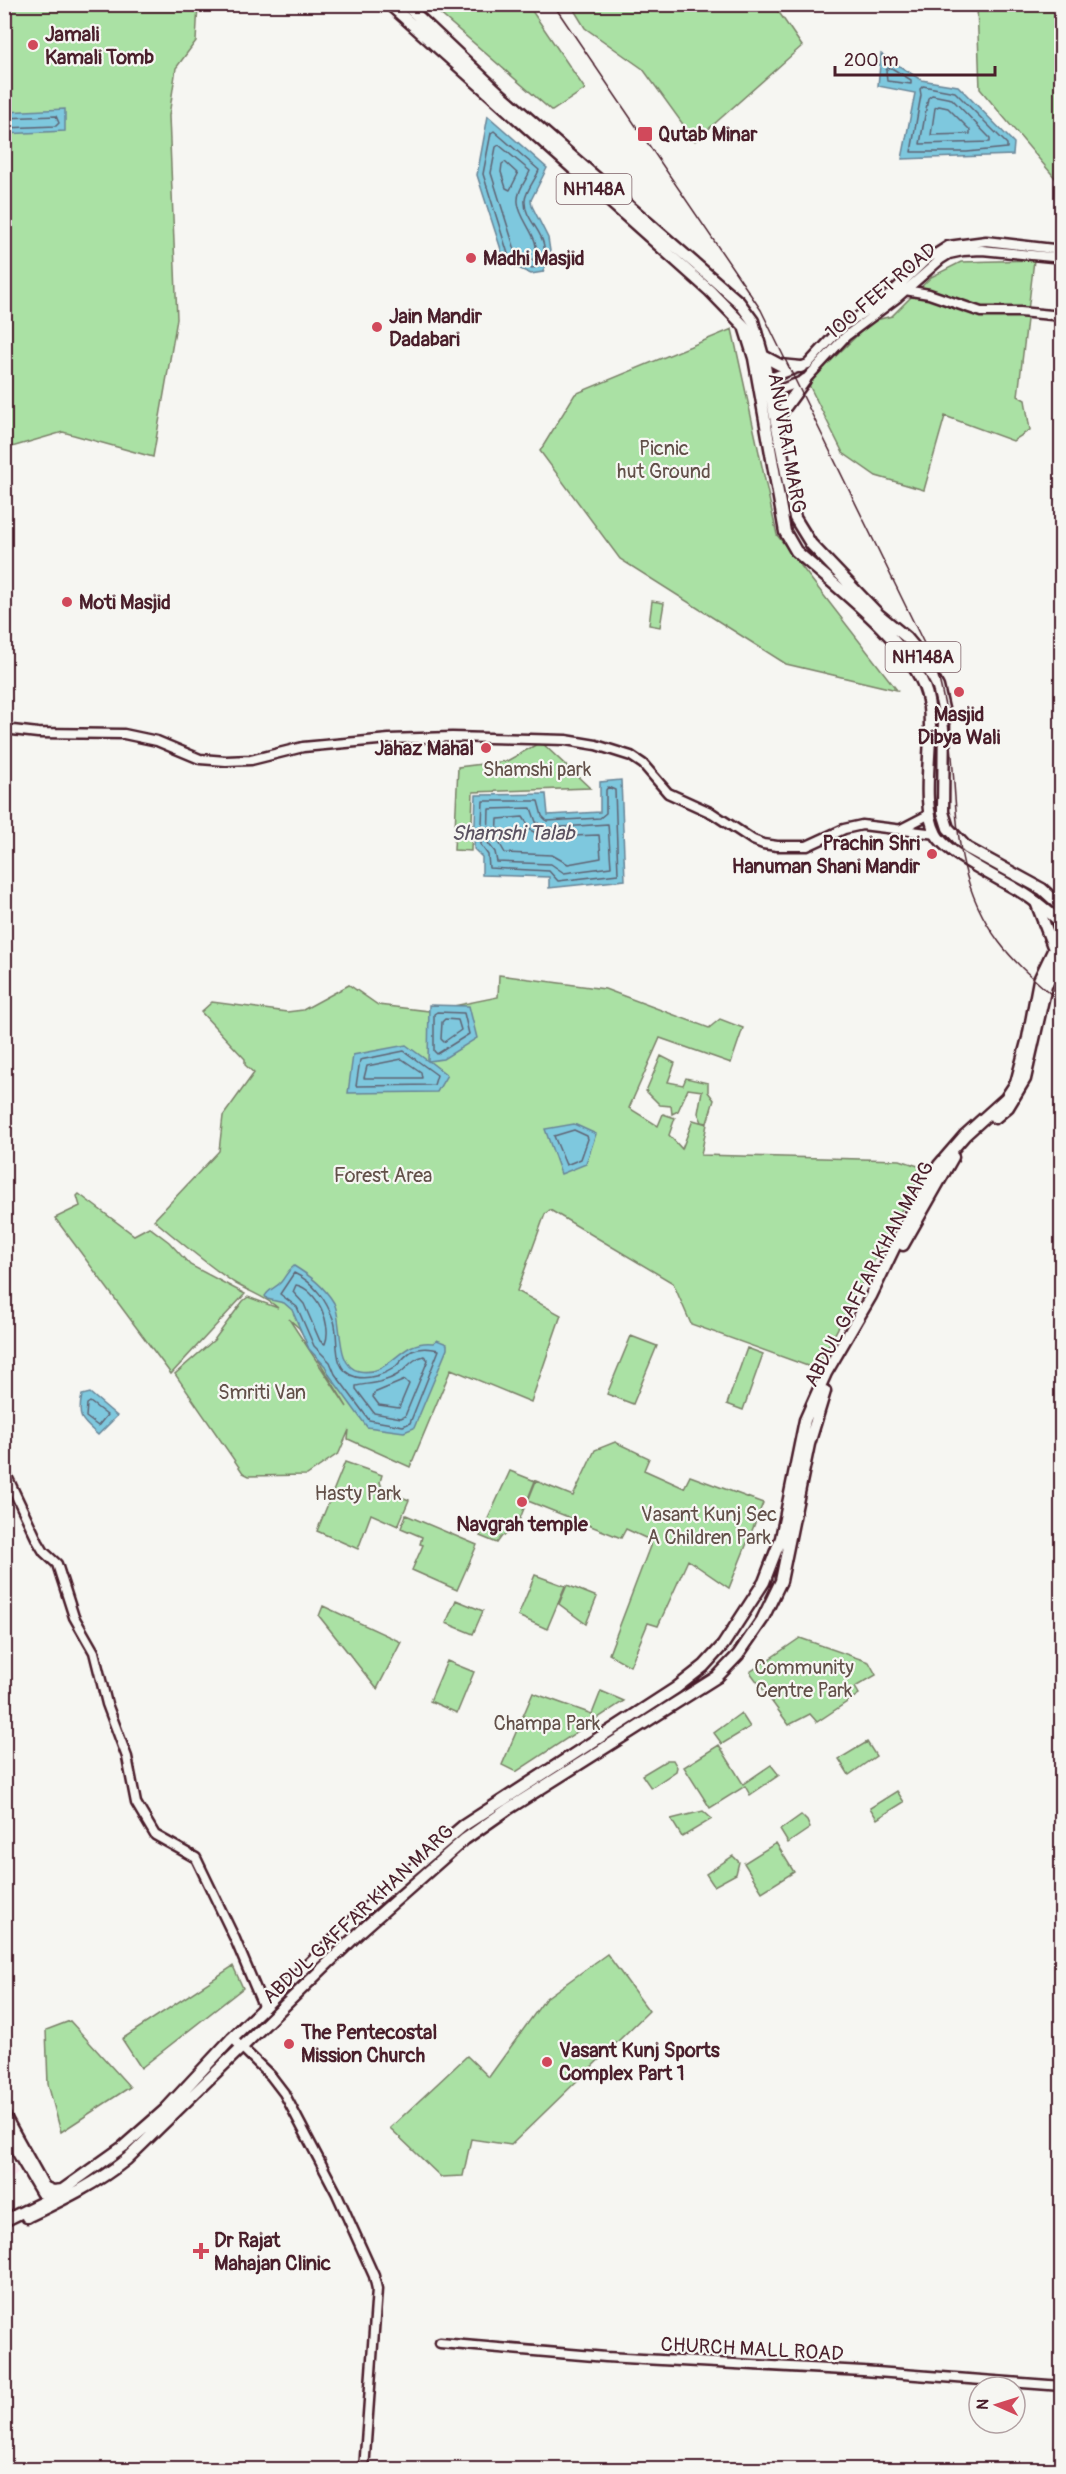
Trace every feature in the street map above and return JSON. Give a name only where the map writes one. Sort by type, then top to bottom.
[{"type":"main road","name":"ANUVRAT MARG","points":[[389,4],[658,247],[710,291],[744,326],[763,380]]},
{"type":"main road","name":"ANUVRAT MARG","points":[[405,4],[499,93],[739,302],[753,321],[763,356],[763,380],[777,494],[788,539],[796,551],[873,620],[903,653],[924,687],[929,706],[930,726],[930,814],[936,834]]},
{"type":"main road","points":[[763,356],[780,365],[801,367]]},
{"type":"main road","points":[[777,433],[781,412],[806,380]]},
{"type":"main road","name":"ANUVRAT MARG","points":[[765,395],[777,433],[795,518],[811,544],[879,614],[906,637],[921,655],[938,687],[944,713],[942,805],[948,828],[961,844],[1042,889],[1062,908]]},
{"type":"main road","points":[[936,834],[948,848],[1036,902],[1062,923]]},
{"type":"main road","points":[[1036,902],[1058,952]]},
{"type":"main road","name":"ABDUL GAFFAR KHAN MARG","points":[[52,2203],[101,2179],[127,2159],[391,1903],[465,1839],[508,1809],[717,1677],[738,1654],[762,1620],[781,1581],[811,1432],[833,1374],[878,1297],[905,1241],[952,1159],[968,1141],[1008,1107],[1018,1094],[1025,1078],[1046,986],[1058,952],[1062,932]]},
{"type":"main road","name":"ABDUL GAFFAR KHAN MARG","points":[[232,2038],[366,1909],[463,1826],[669,1694],[704,1666],[723,1645],[753,1602],[771,1566],[781,1538],[805,1420],[826,1373],[871,1296],[908,1220],[939,1165],[965,1135],[1006,1098],[1016,1083],[1028,1038],[1039,980],[1058,952]]},
{"type":"main road","points":[[1045,996],[1062,974]]},
{"type":"main road","points":[[4,2221],[52,2203],[66,2188],[123,2146],[165,2110],[232,2038]]},
{"type":"main road","points":[[4,2114],[41,2188],[34,2210],[4,2227]]},
{"type":"main road","points":[[4,2130],[52,2203]]},
{"type":"main road","points":[[41,2188],[56,2191],[66,2188]]},
{"type":"street","name":"100 FEET ROAD","points":[[763,380],[808,364],[841,328],[903,288],[937,251],[948,246],[986,241],[1062,250]]},
{"type":"street","name":"100 FEET ROAD","points":[[765,395],[806,380],[846,336],[941,259],[963,250],[1062,258]]},
{"type":"street","points":[[903,288],[929,294],[981,312],[1062,316]]},
{"type":"street","points":[[4,729],[38,734],[124,734],[157,741],[200,759],[226,761],[258,759],[303,747],[389,739],[452,737],[566,740],[596,745],[631,756],[643,764],[668,793],[712,813],[753,840],[768,845],[807,846],[854,826],[870,825],[936,834]]},
{"type":"street","points":[[900,829],[930,814]]},
{"type":"street","points":[[4,1470],[38,1542],[58,1567],[74,1617],[96,1658],[108,1704],[127,1756],[136,1803],[155,1836],[195,1858],[231,1931],[264,2008]]},
{"type":"street","points":[[232,2038],[278,2084],[296,2113],[342,2203],[374,2276],[377,2289],[364,2469]]},
{"type":"street","name":"CHURCH MALL ROAD","points":[[440,2343],[606,2357],[862,2371],[1062,2386]]},
{"type":"shaded area","points":[[5,2150],[18,2173],[4,2185]]},
{"type":"green space","points":[[5,5],[198,5],[196,41],[176,68],[169,116],[177,319],[153,457],[63,432],[5,449]]},
{"type":"green space","points":[[430,5],[528,5],[585,89],[552,111]]},
{"type":"green space","points":[[571,5],[774,5],[802,46],[695,141],[643,69],[585,28]]},
{"type":"green space","points":[[977,5],[1061,5],[1061,185],[980,89]]},
{"type":"green space","points":[[1034,260],[1018,396],[1025,400],[1030,430],[1013,441],[945,416],[924,490],[876,476],[843,453],[808,383],[872,321],[892,316],[931,277],[961,262]]},
{"type":"green space","name":"Picnic hut Ground","points":[[732,329],[777,535],[897,690],[786,664],[620,559],[540,451],[575,394]]},
{"type":"green space","points":[[652,601],[664,603],[660,627],[649,625]]},
{"type":"green space","name":"Shamshi park","points":[[541,742],[590,788],[473,792],[471,851],[454,850],[458,767],[507,761]]},
{"type":"green space","name":"Forest Area","points":[[499,975],[605,989],[709,1028],[720,1019],[743,1028],[731,1063],[660,1038],[629,1108],[658,1126],[663,1114],[675,1118],[669,1135],[682,1149],[693,1120],[707,1124],[701,1155],[900,1160],[924,1168],[816,1369],[691,1324],[673,1283],[550,1210],[545,1214],[517,1291],[561,1315],[531,1402],[451,1369],[410,1467],[348,1439],[349,1430],[339,1453],[307,1475],[249,1476],[243,1473],[175,1374],[214,1340],[248,1297],[278,1308],[223,1275],[154,1220],[219,1151],[223,1116],[254,1073],[245,1065],[245,1059],[201,1012],[212,1002],[287,1012],[303,1010],[349,985],[378,1005],[429,1011],[498,997]],"holes":[[[289,1319],[299,1328],[347,1407]]]},
{"type":"green space","points":[[661,1056],[675,1063],[668,1082],[683,1085],[686,1078],[708,1083],[708,1092],[714,1100],[707,1123],[702,1122],[698,1113],[702,1091],[688,1089],[678,1111],[672,1114],[671,1106],[660,1105],[646,1091]]},
{"type":"green space","points":[[79,1194],[134,1235],[149,1227],[169,1242],[190,1265],[245,1294],[171,1374],[55,1218],[80,1206],[77,1196]]},
{"type":"green space","points":[[631,1336],[657,1346],[633,1404],[607,1394]]},
{"type":"green space","points":[[747,1348],[763,1354],[743,1410],[727,1404]]},
{"type":"green space","name":"Vasant Kunj Sec A Children Park","points":[[615,1442],[649,1458],[644,1470],[684,1488],[690,1476],[763,1503],[729,1588],[688,1560],[658,1626],[648,1623],[630,1666],[609,1654],[652,1541],[626,1529],[621,1538],[528,1501],[536,1481],[573,1496],[595,1450]]},
{"type":"green space","name":"Hasty Park","points":[[345,1462],[382,1475],[380,1482],[383,1490],[409,1500],[398,1526],[371,1514],[358,1549],[317,1531]]},
{"type":"green space","points":[[510,1471],[535,1481],[515,1531],[502,1536],[497,1543],[480,1536]]},
{"type":"green space","points":[[406,1515],[477,1545],[457,1590],[412,1570],[423,1545],[420,1544],[422,1537],[401,1528]]},
{"type":"green space","points":[[535,1575],[565,1586],[547,1629],[518,1616]]},
{"type":"green space","points":[[567,1585],[597,1597],[586,1624],[559,1604]]},
{"type":"green space","points":[[456,1600],[483,1611],[473,1634],[446,1623]]},
{"type":"green space","points":[[323,1606],[401,1642],[377,1689],[319,1616]]},
{"type":"green space","name":"Community Centre Park","points":[[800,1638],[869,1662],[876,1675],[855,1687],[859,1694],[817,1722],[810,1714],[789,1725],[750,1672]]},
{"type":"green space","points":[[447,1661],[474,1672],[457,1713],[430,1701]]},
{"type":"green space","name":"Champa Park","points":[[601,1691],[624,1701],[516,1772],[502,1765],[533,1693],[592,1714]]},
{"type":"green space","points":[[741,1713],[750,1727],[722,1744],[714,1733]]},
{"type":"green space","points":[[867,1742],[876,1756],[849,1775],[839,1759]]},
{"type":"green space","points":[[719,1745],[743,1784],[771,1765],[779,1775],[750,1795],[745,1786],[710,1808],[684,1767]]},
{"type":"green space","points":[[667,1760],[673,1760],[677,1767],[676,1771],[651,1788],[642,1775]]},
{"type":"green space","points":[[897,1791],[904,1802],[877,1819],[870,1808]]},
{"type":"green space","points":[[703,1811],[712,1819],[682,1837],[671,1819]]},
{"type":"green space","points":[[801,1815],[810,1828],[788,1843],[780,1830]]},
{"type":"green space","points":[[776,1843],[794,1872],[762,1892],[744,1863]]},
{"type":"green space","points":[[733,1856],[739,1862],[736,1874],[714,1886],[706,1874]]},
{"type":"green space","name":"Vasant Kunj Sports Complex Part 1","points":[[607,1954],[649,2011],[511,2145],[471,2139],[463,2176],[441,2177],[390,2128],[467,2056],[489,2077],[546,1998]]},
{"type":"green space","points":[[233,1966],[243,1988],[141,2068],[122,2039]]},
{"type":"green space","points":[[70,2021],[130,2087],[61,2132],[48,2084],[46,2030]]},
{"type":"water","points":[[881,54],[921,80],[958,86],[1014,143],[1013,155],[902,159],[915,93],[878,86]]},
{"type":"water","points":[[65,109],[65,131],[5,134],[5,112]]},
{"type":"water","points":[[488,116],[547,168],[531,200],[548,238],[550,251],[543,272],[531,274],[505,262],[477,175]]},
{"type":"water","name":"Shamshi Talab","points":[[621,780],[625,880],[549,888],[549,877],[482,875],[482,857],[474,849],[476,795],[546,794],[548,815],[600,812],[600,782]]},
{"type":"water","points":[[429,1005],[469,1006],[477,1038],[443,1059],[429,1061],[447,1075],[437,1092],[348,1093],[353,1055],[406,1045],[428,1061]]},
{"type":"water","points":[[574,1124],[596,1134],[586,1164],[561,1174],[545,1129]]},
{"type":"water","points":[[294,1266],[326,1291],[334,1303],[343,1352],[351,1368],[359,1371],[380,1369],[403,1352],[421,1343],[433,1343],[437,1340],[447,1344],[447,1349],[414,1428],[404,1432],[367,1427],[325,1366],[309,1349],[292,1310],[284,1303],[267,1299],[265,1296]]},
{"type":"water","points":[[90,1393],[117,1416],[98,1435],[84,1422],[80,1414],[82,1395]]},
{"type":"railway","points":[[553,4],[761,310],[936,668],[950,735],[960,847],[973,895],[984,919],[1006,951],[1062,1004]]},
{"type":"place","name":"Jamali Kamali Tomb","points":[[33,45]]},
{"type":"place","name":"Qutab Minar","points":[[645,134]]},
{"type":"place","name":"Madhi Masjid","points":[[471,258]]},
{"type":"place","name":"Jain Mandir Dadabari","points":[[377,327]]},
{"type":"place","name":"Moti Masjid","points":[[67,602]]},
{"type":"place","name":"Masjid Dibya Wali","points":[[959,692]]},
{"type":"place","name":"Jahaz Mahal","points":[[486,748]]},
{"type":"place","name":"Prachin Shri Hanuman Shani Mandir","points":[[932,854]]},
{"type":"place","name":"Navgrah temple","points":[[522,1502]]},
{"type":"place","name":"The Pentecostal Mission Church","points":[[289,2044]]},
{"type":"place","name":"Vasant Kunj Sports Complex Part 1","points":[[547,2062]]},
{"type":"place","name":"Dr Rajat Mahajan Clinic","points":[[201,2251]]},
{"type":"park label","name":"Smriti Van","points":[[262,1392]]}]
